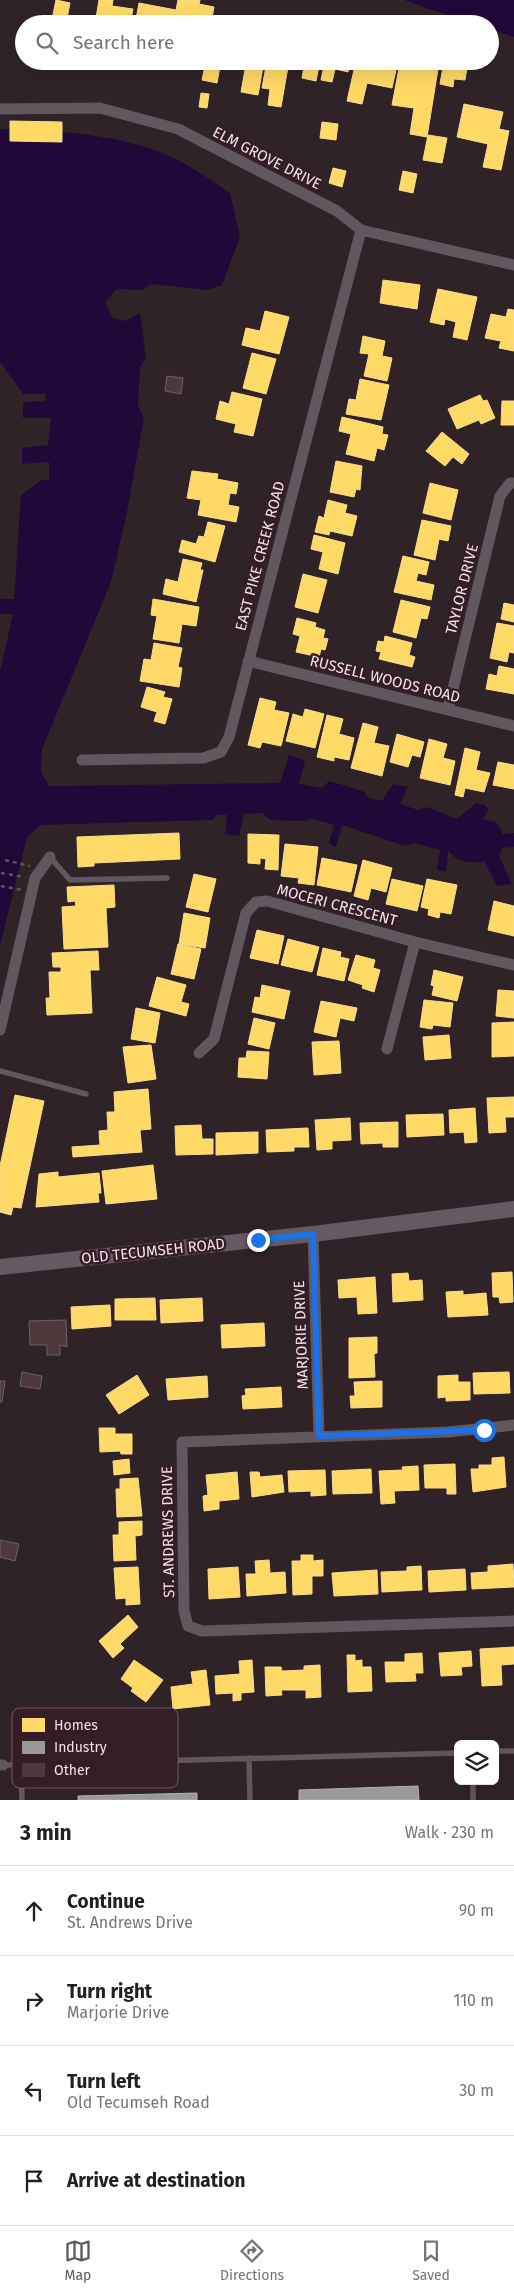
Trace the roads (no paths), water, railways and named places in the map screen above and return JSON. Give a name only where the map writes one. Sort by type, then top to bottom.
[{"type":"main road","name":"OLD TECUMSEH ROAD","points":[[0,1266],[313,1234],[514,1209]]},
{"type":"street","name":"ELM GROVE DRIVE","points":[[0,109],[100,108],[178,129],[336,211],[361,230],[514,265]]},
{"type":"street","name":"EAST PIKE CREEK ROAD","points":[[82,760],[203,758],[221,752],[229,737],[361,230]]},
{"type":"street","name":"TAYLOR DRIVE","points":[[448,709],[500,496],[510,483],[514,483]]},
{"type":"street","name":"RUSSELL WOODS ROAD","points":[[248,661],[514,726]]},
{"type":"street","points":[[0,1030],[35,878],[50,858]]},
{"type":"street","name":"MOCERI CRESCENT","points":[[199,1053],[214,1039],[246,913],[256,902],[267,901],[415,942],[514,965]]},
{"type":"street","points":[[387,1049],[415,942]]},
{"type":"street","name":"MARJORIE DRIVE","points":[[313,1234],[319,1436]]},
{"type":"street","name":"ST. ANDREWS DRIVE","points":[[514,1425],[448,1432],[182,1442],[184,1611],[188,1626],[202,1631],[514,1621]]},
{"type":"lane","points":[[50,858],[70,880],[167,878]]},
{"type":"lane","points":[[0,1071],[86,1094]]},
{"type":"lane","points":[[499,1752],[514,1751]]},
{"type":"lane","points":[[178,1760],[454,1752]]},
{"type":"lane","points":[[249,1758],[250,1800]]},
{"type":"lane","points":[[473,1785],[473,1800]]}]
